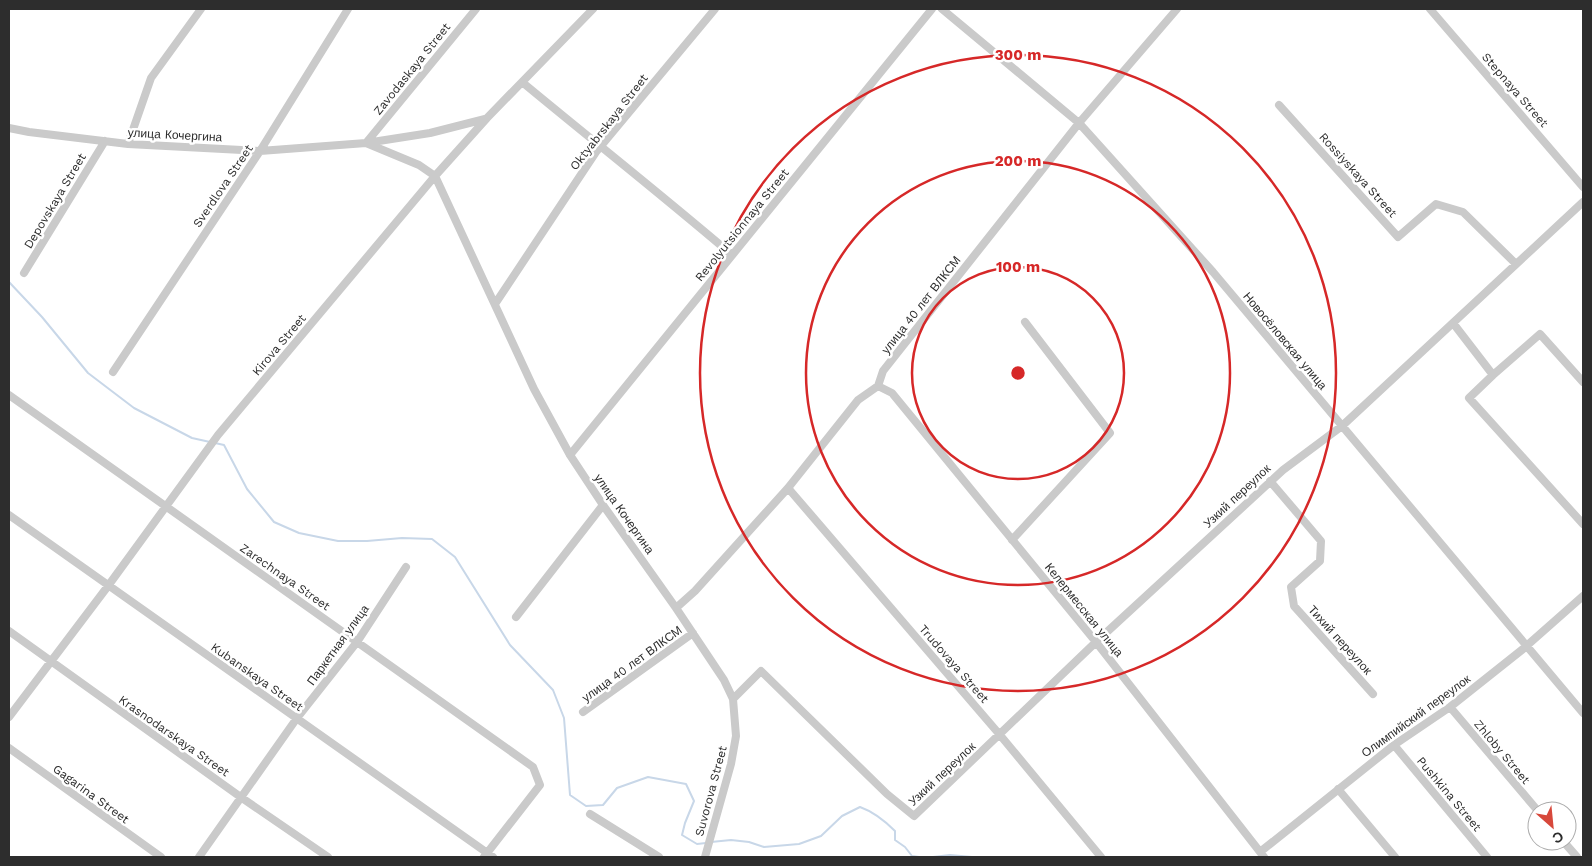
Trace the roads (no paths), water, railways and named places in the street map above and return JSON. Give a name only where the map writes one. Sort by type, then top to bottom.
[{"type":"street","points":[[128,144],[151,78],[201,9]]},
{"type":"street","name":"Sverdlova Street","points":[[113,372],[260,151],[348,9]]},
{"type":"street","name":"Zavodaskaya Street","points":[[366,143],[476,9]]},
{"type":"street","name":"Kirova Street","points":[[9,717],[108,586],[218,435],[435,176],[487,118],[593,9]]},
{"type":"street","name":"Oktyabrskaya Street","points":[[496,304],[600,147],[715,9]]},
{"type":"street","name":"Revolyutsionnaya Street","points":[[570,455],[932,9]]},
{"type":"street","name":"Новосёловская улица","points":[[942,9],[1079,123],[1213,272],[1583,713]]},
{"type":"street","name":"улица 40 лет ВЛКСМ","points":[[676,608],[695,591],[788,488],[858,400],[878,386],[884,371],[1079,123],[1177,9]]},
{"type":"street","name":"Stepnaya Street","points":[[1430,9],[1583,187]]},
{"type":"street","points":[[522,82],[600,147],[666,198],[732,255]]},
{"type":"street","name":"Rossiyskaya Street","points":[[1279,105],[1398,237],[1436,204],[1463,212],[1516,264]]},
{"type":"street","name":"улица Кочергина","points":[[10,130],[128,144],[260,151],[366,143],[440,131],[487,118]]},
{"type":"street","name":"Depovskaya Street","points":[[24,273],[105,141]]},
{"type":"street","name":"улица Кочергина","points":[[366,143],[419,165],[435,176],[534,389],[570,455],[603,506],[693,633],[724,680],[733,700]]},
{"type":"street","name":"Узкий переулок","points":[[733,700],[761,672],[887,794],[914,816],[1096,642],[1270,481],[1342,426],[1583,202]]},
{"type":"street","points":[[1012,540],[1110,433],[1025,322]]},
{"type":"street","points":[[1453,323],[1493,375]]},
{"type":"street","points":[[1583,382],[1540,334],[1469,398],[1583,524]]},
{"type":"street","name":"Келермесская улица","points":[[878,386],[892,393],[1096,642],[1262,854]]},
{"type":"street","name":"Zarechnaya Street","points":[[9,395],[533,768],[540,785],[488,856]]},
{"type":"street","name":"Тихий переулок","points":[[1270,481],[1321,541],[1320,561],[1290,587],[1294,606],[1373,694]]},
{"type":"street","name":"Trudovaya Street","points":[[788,488],[1000,735],[1101,857]]},
{"type":"street","points":[[516,616],[603,506]]},
{"type":"street","name":"Kubanskaya Street","points":[[9,515],[297,718],[488,856]]},
{"type":"street","name":"Паркетная улица","points":[[200,857],[297,718],[356,642],[406,567]]},
{"type":"street","name":"Олимпийский переулок","points":[[1262,854],[1338,789],[1394,745],[1450,707],[1527,646],[1583,596]]},
{"type":"street","name":"Krasnodarskaya Street","points":[[9,631],[242,798],[328,857]]},
{"type":"street","name":"улица 40 лет ВЛКСМ","points":[[583,712],[693,633]]},
{"type":"street","name":"Suvorova Street","points":[[705,857],[731,764],[736,736],[733,700]]},
{"type":"street","name":"Zhloby Street","points":[[1450,707],[1530,801]]},
{"type":"street","name":"Pushkina Street","points":[[1394,745],[1487,857]]},
{"type":"street","name":"Gagarina Street","points":[[9,748],[161,857]]},
{"type":"street","points":[[1338,789],[1395,857]]},
{"type":"street","points":[[590,814],[659,857]]},
{"type":"waterway","points":[[9,282],[42,317],[88,373],[134,408],[192,438],[210,442]]},
{"type":"waterway","points":[[215,443],[224,445],[247,489],[274,522],[299,533],[338,541],[402,538],[432,539],[455,557],[510,645],[553,690],[564,718],[570,795],[586,806],[603,805],[617,788],[648,777],[686,784],[694,801],[682,835],[697,844],[706,843]]},
{"type":"waterway","points":[[711,842],[731,840],[749,842],[764,847],[799,844],[821,836],[842,816],[860,807],[887,823],[895,831],[895,840],[905,847],[912,856],[919,857]]},
{"type":"waterway","points":[[933,857],[950,855],[972,857]]}]
